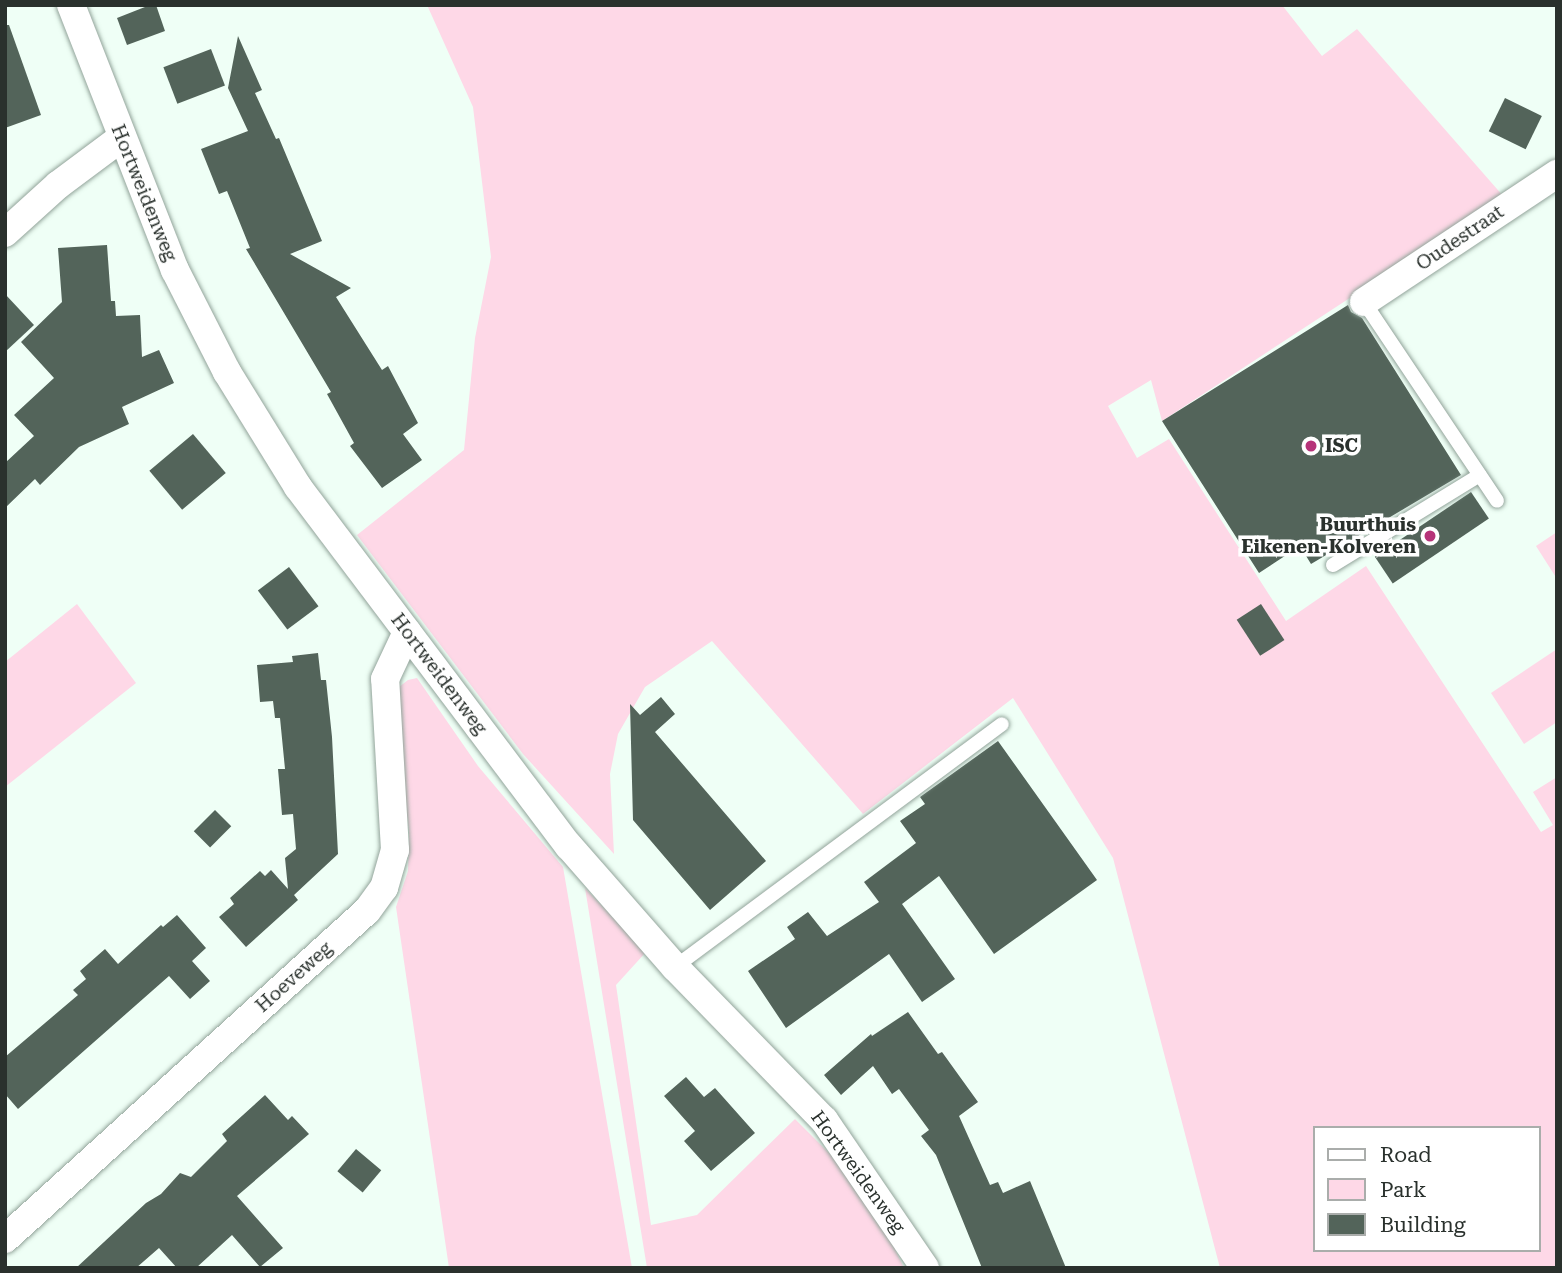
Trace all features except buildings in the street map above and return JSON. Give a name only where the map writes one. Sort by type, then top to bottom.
[{"type":"street","name":"Hortweidenweg","points":[[71,5],[175,270],[227,372],[298,487],[569,846],[675,967],[824,1120],[925,1268]]},
{"type":"street","points":[[5,233],[58,185],[121,138]]},
{"type":"street","name":"Oudestraat","points":[[1364,302],[1557,174]]},
{"type":"street","name":"Hoeveweg","points":[[5,1239],[367,911],[384,888],[395,850],[385,679],[407,632]]},
{"type":"lane","points":[[1364,302],[1497,501]]},
{"type":"lane","points":[[1333,565],[1480,475]]},
{"type":"lane","points":[[675,967],[1002,724]]},
{"type":"green space","points":[[427,5],[1282,5],[1322,56],[1357,29],[1504,197],[1162,421],[1151,380],[1108,406],[1137,458],[1169,439],[1286,621],[1366,566],[1541,832],[1553,825],[1533,792],[1557,777],[1557,1268],[1220,1268],[1113,858],[1013,698],[863,814],[712,641],[645,687],[618,734],[610,774],[614,854],[523,754],[357,535],[464,450],[475,338],[491,257],[473,107]]},
{"type":"green space","points":[[1557,532],[1557,579],[1536,546]]},
{"type":"green space","points":[[77,604],[136,683],[5,787],[5,662]]},
{"type":"green space","points":[[1557,649],[1557,722],[1524,744],[1491,693]]},
{"type":"green space","points":[[417,678],[478,766],[563,867],[632,1268],[449,1268],[396,907],[408,871],[409,831],[395,714],[399,687],[408,680]]},
{"type":"green space","points":[[585,888],[646,952],[616,985],[651,1225],[697,1215],[795,1119],[842,1166],[878,1214],[904,1268],[647,1268]]},
{"type":"place","name":"ISC","points":[[1311,446]]},
{"type":"place","name":"Buurthuis Eikenen-Kolveren","points":[[1430,536]]}]
